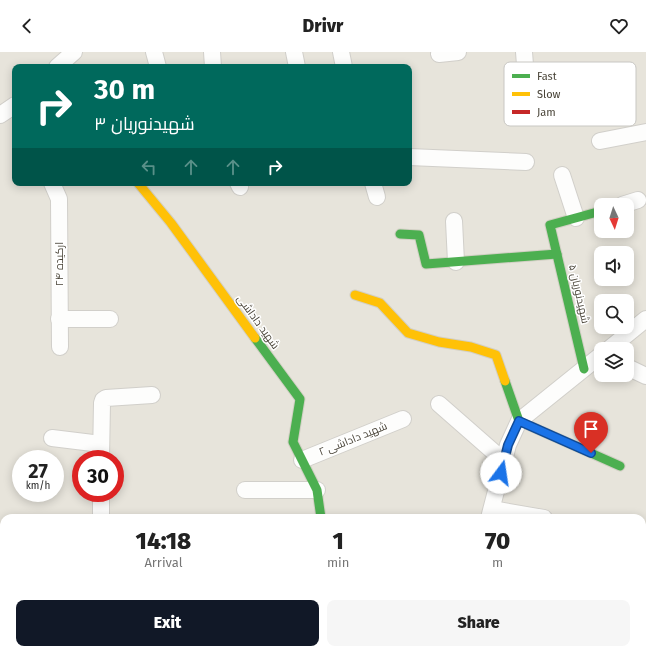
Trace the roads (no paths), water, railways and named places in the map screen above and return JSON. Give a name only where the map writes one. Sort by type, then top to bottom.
[{"type":"street","points":[[60,64],[74,52]]},
{"type":"street","points":[[154,52],[157,64]]},
{"type":"street","points":[[212,52],[213,64]]},
{"type":"street","points":[[294,52],[296,64]]},
{"type":"street","points":[[341,52],[343,64]]},
{"type":"street","points":[[439,54],[458,52]]},
{"type":"street","points":[[524,52],[525,62]]},
{"type":"street","points":[[0,114],[12,107]]},
{"type":"street","points":[[600,141],[646,132]]},
{"type":"street","points":[[412,157],[526,162]]},
{"type":"street","points":[[562,175],[576,218],[594,213]]},
{"type":"street","name":"ارکیده ۲۴","points":[[53,186],[58,199],[60,347]]},
{"type":"street","name":"شهید داداشی","points":[[140,186],[171,223],[300,399],[293,442],[302,460]]},
{"type":"street","points":[[634,201],[638,200]]},
{"type":"street","name":"شهیدنوریان ۵","points":[[576,218],[550,225],[584,369]]},
{"type":"street","points":[[454,221],[456,262]]},
{"type":"street","points":[[400,234],[419,235],[426,264],[557,254]]},
{"type":"street","points":[[355,295],[380,303],[408,333],[439,342],[471,347],[496,355],[519,421],[620,466]]},
{"type":"street","points":[[59,319],[110,319]]},
{"type":"street","points":[[618,342],[646,319]]},
{"type":"street","points":[[502,514],[491,513],[508,445],[519,421],[594,361]]},
{"type":"street","points":[[634,370],[646,376]]},
{"type":"street","points":[[101,450],[103,400],[106,398],[152,395]]},
{"type":"street","points":[[439,404],[504,461]]},
{"type":"street","name":"شهید داداشی ۲","points":[[302,460],[403,419]]},
{"type":"street","points":[[52,438],[97,450]]},
{"type":"street","points":[[302,460],[317,490],[320,514]]},
{"type":"street","points":[[244,490],[317,490]]},
{"type":"street","points":[[101,502],[101,514]]}]
